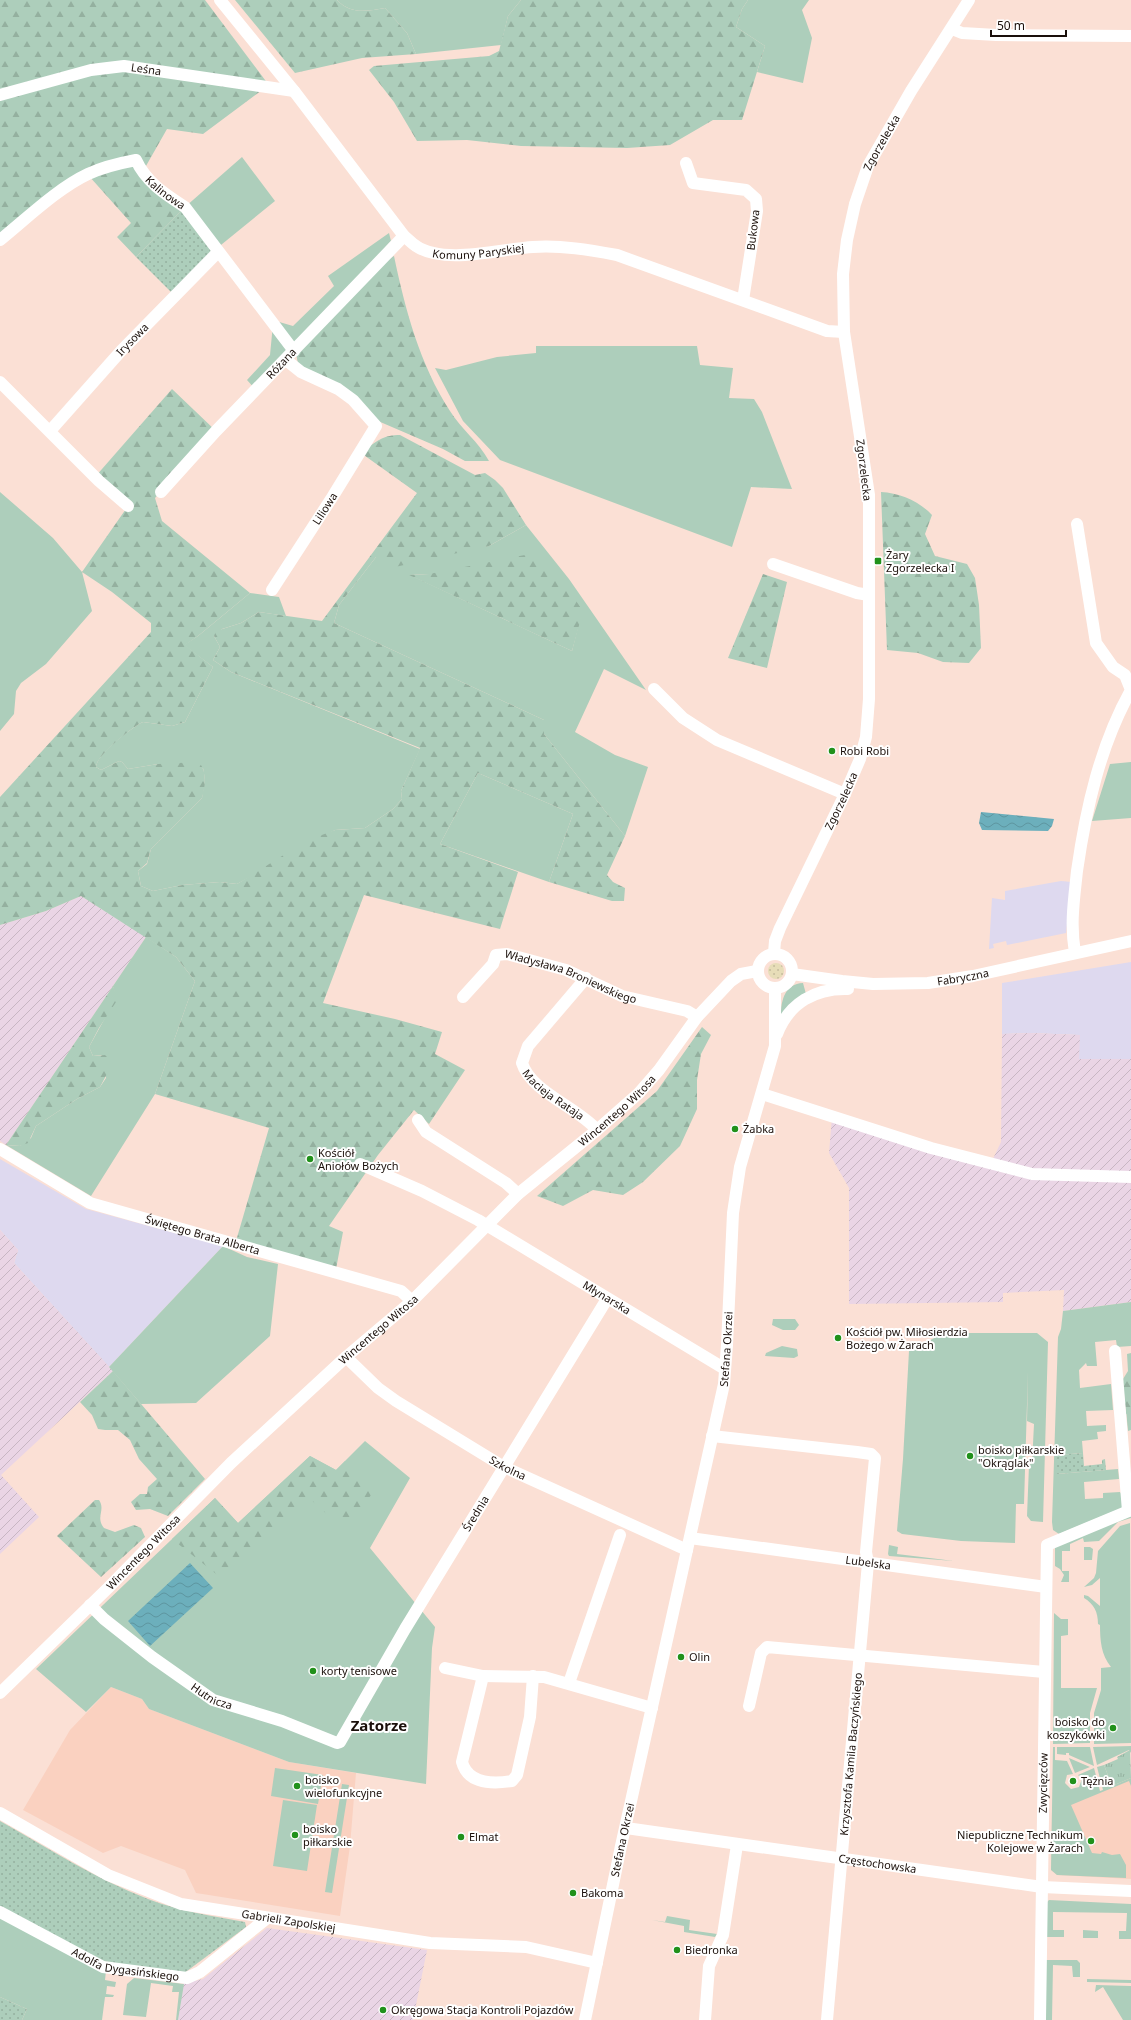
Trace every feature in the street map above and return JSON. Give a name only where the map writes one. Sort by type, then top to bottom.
[{"type":"street","name":"Komuny Paryskiej","points":[[220,0],[294,91],[404,236],[416,246],[432,252],[446,254],[469,255],[533,247],[586,249],[617,255],[827,331],[844,332]]},
{"type":"street","name":"Zgorzelecka","points":[[774,953],[775,941],[791,902],[845,794],[860,759],[866,737],[869,699],[869,495],[844,332],[843,274],[847,240],[868,166],[910,91],[952,29],[969,0]]},
{"type":"street","points":[[952,29],[962,33],[996,35],[1131,36]]},
{"type":"street","name":"Leśna","points":[[0,95],[91,70],[124,66],[294,91]]},
{"type":"street","name":"Kalinowa","points":[[0,240],[52,197],[88,174],[117,164],[136,160],[142,173],[162,191],[185,207],[301,372],[338,389],[354,400],[376,426]]},
{"type":"street","name":"Bukowa","points":[[686,163],[692,183],[746,190],[756,199],[757,211],[743,300]]},
{"type":"street","name":"Różana","points":[[161,492],[211,437],[404,236]]},
{"type":"street","name":"Irysowa","points":[[50,431],[121,351],[218,252]]},
{"type":"street","points":[[0,382],[99,481],[128,506]]},
{"type":"street","name":"Liliowa","points":[[272,590],[325,509],[376,426]]},
{"type":"street","points":[[1075,953],[1071,931],[1073,908],[1081,844],[1090,795],[1099,764],[1120,710],[1131,690],[1125,675],[1113,667],[1096,643],[1077,524]]},
{"type":"street","points":[[773,564],[857,592],[869,594]]},
{"type":"street","points":[[654,689],[683,718],[717,740],[845,794]]},
{"type":"street","name":"Fabryczna","points":[[792,974],[877,984],[928,983],[965,978],[1131,941]]},
{"type":"street","points":[[774,953],[788,959],[792,969],[792,974],[786,984],[775,988],[765,985],[761,981],[757,971],[764,956],[774,953]]},
{"type":"street","name":"Władysława Broniewskiego","points":[[463,997],[493,964],[496,955],[507,954],[566,970],[622,996],[687,1011],[697,1017]]},
{"type":"street","name":"Wincentego Witosa","points":[[0,1693],[231,1463],[346,1357],[412,1301],[518,1194],[597,1130],[639,1093],[659,1070],[697,1017],[731,980],[741,974],[757,971]]},
{"type":"street","name":"Macieja Rataja","points":[[586,978],[528,1046],[522,1063],[528,1076],[584,1118],[597,1130]]},
{"type":"street","points":[[776,1037],[780,1026],[789,1013],[796,1005],[811,995],[833,989],[861,989],[877,984]]},
{"type":"street","name":"Stefana Okrzei","points":[[585,2020],[724,1384],[733,1212],[740,1167],[762,1094],[776,1037],[775,988]]},
{"type":"street","points":[[762,1094],[930,1148],[1032,1174],[1131,1177]]},
{"type":"street","points":[[418,1120],[426,1132],[506,1183],[518,1194]]},
{"type":"street","name":"Świętego Brata Alberta","points":[[0,1149],[90,1203],[401,1291],[412,1301]]},
{"type":"street","name":"Młynarska","points":[[360,1164],[422,1191],[488,1225],[607,1299],[725,1369]]},
{"type":"street","name":"Średnia","points":[[349,1730],[406,1629],[607,1299]]},
{"type":"street","points":[[1115,1352],[1130,1510]]},
{"type":"street","name":"Szkolna","points":[[346,1357],[378,1388],[396,1401],[504,1467],[688,1544]]},
{"type":"street","name":"Krzysztofa Kamila Baczyńskiego","points":[[712,1436],[857,1452],[871,1454],[875,1458],[866,1552],[868,1563],[827,2020]]},
{"type":"street","name":"Zwycięzców","points":[[1040,2020],[1047,1545],[1130,1510]]},
{"type":"street","points":[[569,1683],[620,1535]]},
{"type":"street","name":"Lubelska","points":[[688,1544],[868,1563],[1046,1587]]},
{"type":"street","name":"Hutnicza","points":[[90,1605],[104,1619],[152,1657],[217,1702],[282,1721],[337,1743],[342,1740],[349,1730]]},
{"type":"street","points":[[748,1706],[761,1652],[767,1647],[1044,1672]]},
{"type":"street","points":[[445,1668],[483,1676],[533,1676],[569,1683],[652,1708]]},
{"type":"street","points":[[483,1676],[462,1762],[470,1777],[474,1780],[490,1782],[512,1781],[517,1775],[530,1717],[533,1676]]},
{"type":"street","name":"Gabrieli Zapolskiej","points":[[0,1813],[108,1875],[181,1904],[266,1919],[430,1943],[526,1947],[597,1963]]},
{"type":"street","name":"Częstochowska","points":[[626,1828],[737,1845],[1042,1887],[1131,1891]]},
{"type":"street","points":[[705,2020],[709,1966],[723,1934],[737,1845]]},
{"type":"street","name":"Adolfa Dygasińskiego","points":[[0,1912],[103,1967],[187,1978],[200,1972],[266,1919]]},
{"type":"shaded area","points":[[1061,881],[1072,882],[1066,933],[1007,945],[1006,941],[993,944],[994,948],[989,949],[992,898],[1005,900],[1005,891]]},
{"type":"shaded area","points":[[81,896],[146,937],[6,1145],[0,1141],[0,925],[46,911]]},
{"type":"shaded area","points":[[1131,962],[1131,1059],[1079,1059],[1079,1035],[1030,1033],[1002,1034],[1002,983]]},
{"type":"shaded area","points":[[1030,1033],[1080,1035],[1079,1059],[1131,1059],[1131,1302],[1063,1311],[1064,1290],[1003,1293],[1003,1302],[849,1304],[849,1188],[829,1153],[832,1117],[991,1163],[1001,1142],[1002,1034]]},
{"type":"shaded area","points":[[0,1159],[86,1209],[223,1246],[109,1367],[14,1263],[18,1250],[0,1230]]},
{"type":"shaded area","points":[[0,1230],[18,1250],[14,1263],[113,1371],[1,1475],[39,1517],[0,1554]]},
{"type":"shaded area","points":[[111,1687],[142,1699],[149,1709],[289,1762],[356,1773],[350,1846],[340,1916],[196,1893],[185,1870],[121,1846],[103,1853],[23,1810],[70,1730]]},
{"type":"shaded area","name":"Niepubliczne Technikum Kolejowe w Żarach","points":[[1131,1778],[1131,1879],[1057,1875],[1051,1870],[1052,1812]]},
{"type":"shaded area","points":[[267,1928],[427,1950],[413,2020],[178,2020],[184,1981],[203,1979]]},
{"type":"green space","points":[[0,0],[205,0],[271,88],[266,87],[203,134],[167,129],[142,173],[185,207],[136,257],[117,237],[131,223],[89,176],[0,236]]},
{"type":"green space","points":[[235,0],[337,0],[348,8],[360,11],[385,8],[407,33],[416,54],[362,58],[295,73]]},
{"type":"green space","points":[[337,0],[521,0],[508,16],[501,45],[416,54],[407,33],[385,8],[366,11],[354,10],[342,5]]},
{"type":"green space","points":[[521,0],[748,0],[742,9],[736,27],[765,46],[742,120],[713,120],[670,145],[627,148],[521,146],[467,140],[417,141],[394,102],[369,70],[374,66],[489,56],[499,51],[508,16]]},
{"type":"green space","points":[[748,0],[809,0],[802,10],[812,38],[803,83],[757,72],[765,46],[736,27],[742,9]]},
{"type":"green space","points":[[242,157],[275,201],[216,249],[185,207]]},
{"type":"green space","points":[[185,207],[218,252],[175,296],[136,257]]},
{"type":"green space","points":[[389,233],[391,241],[256,390],[247,380],[270,355],[273,324],[269,319],[293,326],[334,286],[328,276]]},
{"type":"green space","points":[[394,256],[403,296],[415,336],[430,375],[454,418],[485,454],[489,461],[465,461],[443,449],[378,421],[298,364],[296,353],[387,260]]},
{"type":"green space","points":[[536,346],[697,346],[700,365],[733,368],[729,398],[754,399],[762,412],[792,489],[751,487],[732,547],[500,460],[463,421],[435,368],[446,370],[497,357],[536,353]]},
{"type":"green space","points":[[172,389],[216,431],[155,498],[162,521],[250,593],[185,645],[213,667],[185,722],[172,726],[143,722],[115,742],[102,756],[96,767],[101,770],[119,761],[122,762],[128,769],[158,764],[198,762],[203,769],[205,784],[202,798],[151,849],[147,863],[138,871],[141,886],[153,891],[182,885],[220,882],[237,884],[306,841],[335,830],[365,828],[393,809],[402,799],[401,791],[420,748],[231,672],[213,660],[220,647],[214,636],[216,631],[241,623],[259,612],[322,621],[417,493],[361,453],[379,440],[394,435],[400,435],[475,475],[485,473],[503,488],[526,525],[489,546],[395,567],[376,557],[339,605],[334,623],[544,720],[544,734],[625,836],[607,875],[613,882],[625,888],[624,901],[612,901],[549,882],[573,814],[478,773],[440,844],[518,872],[500,929],[364,895],[323,1003],[395,1019],[442,1032],[435,1054],[465,1070],[429,1124],[414,1110],[378,1155],[329,1226],[343,1232],[336,1269],[236,1241],[269,1128],[155,1094],[195,981],[176,957],[81,896],[46,911],[0,925],[0,797],[151,632],[151,623],[112,592],[82,572],[128,506],[95,477]]},
{"type":"green space","points":[[0,492],[53,538],[82,572],[92,611],[46,664],[21,683],[16,691],[14,714],[0,731]]},
{"type":"green space","points":[[881,492],[902,496],[927,510],[932,515],[925,534],[935,556],[967,564],[975,578],[979,605],[981,648],[969,663],[943,662],[918,653],[887,650]]},
{"type":"green space","points":[[526,525],[569,579],[646,690],[604,669],[575,732],[615,755],[648,767],[625,836],[544,734],[544,720],[334,623],[339,605],[376,557],[489,546]],"holes":[[[429,574],[582,611],[572,651],[410,575]]]},
{"type":"green space","points":[[530,554],[563,582],[583,611],[572,651],[409,575],[429,574]]},
{"type":"green space","points":[[763,574],[787,582],[767,668],[728,658]]},
{"type":"green space","points":[[250,593],[279,597],[286,616],[259,612],[241,623],[222,629],[214,636],[220,647],[213,660],[231,672],[420,749],[401,791],[402,799],[393,809],[365,828],[335,830],[237,884],[220,882],[182,885],[153,891],[141,886],[138,871],[147,864],[151,849],[202,798],[205,779],[203,768],[158,764],[128,769],[122,762],[119,761],[101,770],[96,767],[102,756],[115,742],[131,729],[143,722],[172,726],[185,722],[213,667],[184,645],[198,636]]},
{"type":"green space","points":[[1131,762],[1131,818],[1092,821],[1110,764]]},
{"type":"green space","points":[[478,773],[573,814],[549,882],[440,844]]},
{"type":"green space","points":[[146,937],[176,957],[195,981],[155,1094],[91,1196],[6,1145],[20,1146],[31,1138],[36,1126],[77,1099],[100,1087],[106,1078],[102,1055],[93,1056],[89,1047],[116,998],[113,986]]},
{"type":"green space","points":[[803,983],[806,994],[781,1015],[785,994],[792,986]]},
{"type":"green space","points":[[113,986],[116,994],[116,1002],[99,1028],[89,1047],[93,1056],[105,1055],[108,1058],[108,1072],[100,1087],[77,1099],[36,1126],[28,1143],[20,1146],[6,1145]]},
{"type":"green space","points":[[702,1027],[711,1035],[701,1054],[697,1080],[697,1109],[680,1146],[643,1182],[623,1195],[593,1190],[563,1206],[537,1196],[657,1091]]},
{"type":"green space","points":[[223,1246],[247,1257],[278,1264],[270,1336],[196,1403],[141,1404],[109,1367]]},
{"type":"green space","points":[[1131,1302],[1131,1346],[1117,1347],[1116,1340],[1095,1342],[1097,1366],[1087,1366],[1086,1363],[1079,1370],[1080,1388],[1111,1384],[1113,1410],[1086,1411],[1087,1426],[1106,1425],[1106,1431],[1097,1432],[1098,1439],[1082,1441],[1083,1453],[1057,1455],[1057,1474],[1118,1469],[1119,1479],[1084,1482],[1085,1499],[1103,1498],[1103,1493],[1120,1492],[1124,1498],[1122,1508],[1059,1534],[1053,1530],[1052,1522],[1058,1337],[1061,1329],[1063,1311]]},
{"type":"green space","points":[[773,1319],[795,1319],[799,1325],[795,1330],[783,1330],[772,1325]]},
{"type":"green space","points":[[944,1333],[1037,1333],[1048,1342],[1043,1522],[1031,1521],[1027,1516],[1029,1465],[1032,1463],[1034,1424],[1027,1421],[1028,1371],[1024,1504],[1016,1504],[1015,1543],[961,1541],[902,1534],[897,1531],[909,1351]]},
{"type":"green space","points":[[782,1346],[797,1349],[798,1356],[794,1358],[765,1356],[766,1353]]},
{"type":"green space","points":[[1131,1353],[1131,1430],[1128,1431],[1123,1379],[1128,1371],[1127,1354]]},
{"type":"green space","points":[[113,1371],[205,1479],[168,1516],[150,1509],[136,1510],[131,1502],[140,1494],[147,1494],[148,1487],[157,1479],[139,1459],[130,1440],[118,1430],[98,1429],[92,1415],[80,1402]]},
{"type":"green space","points":[[1127,1379],[1131,1379],[1131,1414],[1126,1414],[1123,1382]]},
{"type":"green space","points":[[365,1441],[410,1478],[370,1548],[435,1627],[432,1648],[426,1784],[289,1762],[149,1709],[142,1699],[111,1687],[86,1712],[36,1669],[215,1498],[238,1523],[310,1456],[336,1470]]},
{"type":"green space","points":[[1083,1453],[1084,1466],[1102,1464],[1102,1460],[1105,1459],[1106,1470],[1057,1474],[1057,1455]]},
{"type":"green space","points":[[310,1456],[336,1470],[345,1461],[372,1494],[353,1517],[330,1517],[308,1497],[220,1577],[172,1539],[215,1498],[238,1523]]},
{"type":"green space","points":[[95,1500],[99,1500],[101,1504],[100,1520],[104,1528],[115,1532],[134,1525],[141,1528],[145,1537],[101,1577],[57,1536]]},
{"type":"green space","points":[[1131,1514],[1131,1518],[1118,1522],[1099,1541],[1084,1542],[1083,1538],[1070,1544],[1070,1551],[1062,1551],[1062,1571],[1069,1571],[1069,1582],[1061,1582],[1064,1575],[1060,1569],[1055,1566],[1055,1547]]},
{"type":"green space","points":[[1130,1523],[1131,1743],[1094,1744],[1094,1713],[1101,1690],[1101,1668],[1111,1667],[1103,1652],[1100,1625],[1098,1624],[1096,1612],[1093,1606],[1084,1598],[1084,1595],[1088,1596],[1100,1606],[1100,1578],[1092,1585],[1084,1587],[1094,1578],[1096,1573],[1098,1551],[1120,1526]]},
{"type":"green space","points":[[889,1545],[898,1547],[897,1554],[954,1561],[889,1556]]},
{"type":"green space","points":[[1084,1547],[1090,1547],[1093,1549],[1092,1560],[1084,1560]]},
{"type":"green space","points":[[1054,1613],[1061,1619],[1068,1619],[1068,1635],[1061,1636],[1061,1688],[1097,1688],[1090,1713],[1090,1743],[1053,1744]]},
{"type":"green space","points":[[1131,1746],[1131,1753],[1129,1750],[1097,1765],[1093,1747]]},
{"type":"green space","points":[[1053,1747],[1055,1747],[1055,1760],[1067,1761],[1073,1774],[1067,1775],[1065,1783],[1071,1789],[1079,1787],[1082,1779],[1078,1775],[1094,1768],[1100,1791],[1103,1790],[1097,1767],[1104,1765],[1112,1786],[1131,1778],[1131,1786],[1129,1781],[1071,1805],[1092,1853],[1101,1854],[1102,1852],[1112,1855],[1120,1854],[1126,1865],[1126,1878],[1057,1875],[1051,1870]]},
{"type":"green space","points":[[1057,1747],[1090,1747],[1094,1766],[1069,1755],[1069,1753],[1066,1753],[1066,1755],[1057,1754]]},
{"type":"green space","points":[[1130,1750],[1131,1778],[1112,1786],[1104,1765],[1118,1759],[1117,1757]]},
{"type":"green space","points":[[1069,1758],[1090,1767],[1075,1773]]},
{"type":"green space","name":"boisko wielofunkcyjne","points":[[275,1768],[323,1775],[318,1804],[271,1796]]},
{"type":"green space","points":[[342,1784],[349,1785],[332,1893],[325,1892]]},
{"type":"green space","name":"boisko piłkarskie","points":[[283,1800],[317,1805],[307,1871],[273,1866]]},
{"type":"green space","points":[[0,1821],[72,1863],[129,1891],[172,1907],[245,1922],[246,1927],[183,1974],[102,1961],[0,1906]]},
{"type":"green space","points":[[1049,1900],[1131,1904],[1131,1939],[1119,1939],[1119,1931],[1126,1931],[1127,1913],[1053,1912],[1053,1930],[1064,1930],[1064,1937],[1046,1937],[1047,1902]]},
{"type":"green space","points":[[0,1915],[106,1971],[105,1980],[116,1982],[115,1987],[107,1986],[106,1994],[114,1995],[113,1997],[105,1997],[102,2020],[22,2020],[27,2009],[0,1997]]},
{"type":"green space","points":[[667,1916],[690,1920],[689,1930],[717,1934],[715,1937],[684,1932],[684,1926],[652,1920],[665,1922]]},
{"type":"green space","points":[[1083,1930],[1098,1931],[1098,1938],[1083,1938]]},
{"type":"green space","points":[[1046,1960],[1077,1960],[1080,1963],[1080,1977],[1073,1977],[1072,1966],[1053,1965],[1052,2020],[1045,2020]]},
{"type":"green space","points":[[134,1978],[184,1984],[178,2020],[176,2020],[179,1992],[172,1992],[173,1986],[151,1983],[146,2017],[123,2015],[127,1984]]},
{"type":"green space","points":[[1087,1979],[1131,1980],[1131,1983],[1087,1982]]},
{"type":"green space","points":[[1096,1985],[1131,1986],[1131,2020],[1123,2020],[1103,1987],[1095,1992]]},
{"type":"green space","points":[[0,1997],[27,2009],[22,2020],[0,2020]]},
{"type":"sand","points":[[776,963],[782,965],[784,971],[782,977],[776,979],[770,977],[768,971],[770,965]]},
{"type":"water","points":[[981,812],[1054,819],[1052,826],[1048,831],[982,830],[979,823]]},
{"type":"water","points":[[190,1563],[213,1588],[150,1646],[128,1621]]},
{"type":"place","name":"Żary Zgorzelecka I","points":[[878,561]]},
{"type":"place","name":"Robi Robi","points":[[832,751]]},
{"type":"place","name":"Żabka","points":[[735,1129]]},
{"type":"place","name":"Kościół Aniołów Bożych","points":[[310,1159]]},
{"type":"place","name":"Kościół pw. Miłosierdzia Bożego w Żarach","points":[[838,1338]]},
{"type":"place","name":"boisko piłkarskie \"Okrąglak\"","points":[[970,1456]]},
{"type":"place","name":"Olin","points":[[681,1657]]},
{"type":"place","name":"korty tenisowe","points":[[313,1671]]},
{"type":"place","name":"boisko do koszykówki","points":[[1113,1728]]},
{"type":"place","name":"Tężnia","points":[[1073,1781]]},
{"type":"place","name":"boisko wielofunkcyjne","points":[[297,1786]]},
{"type":"place","name":"boisko piłkarskie","points":[[295,1835]]},
{"type":"place","name":"Elmat","points":[[461,1837]]},
{"type":"place","name":"Niepubliczne Technikum Kolejowe w Żarach","points":[[1091,1841]]},
{"type":"place","name":"Bakoma","points":[[573,1893]]},
{"type":"place","name":"Biedronka","points":[[677,1950]]},
{"type":"place","name":"Okręgowa Stacja Kontroli Pojazdów","points":[[383,2010]]},
{"type":"district","name":"Zatorze","points":[[379,1726]]}]
